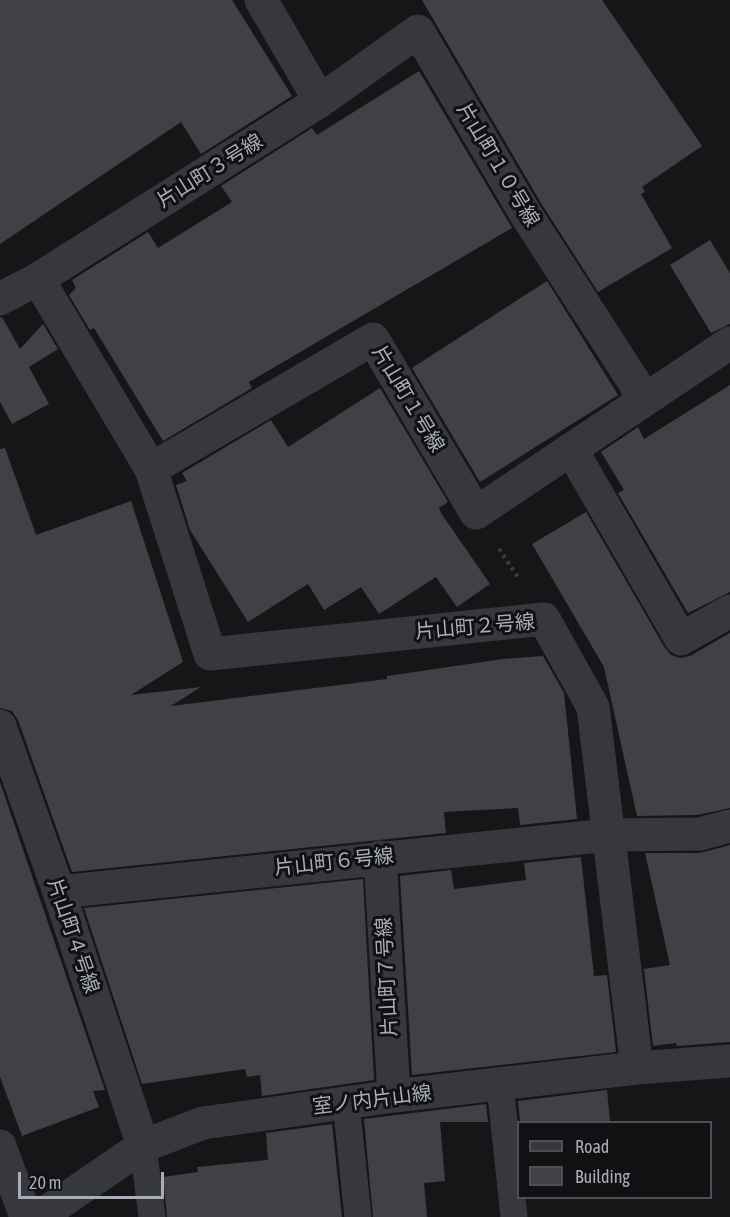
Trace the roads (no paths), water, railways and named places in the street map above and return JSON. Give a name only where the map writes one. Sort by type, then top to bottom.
[{"type":"street","points":[[261,0],[320,101]]},
{"type":"street","name":"片山町１０号線","points":[[320,101],[418,31],[525,213],[645,399]]},
{"type":"street","name":"片山町３号線","points":[[0,299],[38,279],[320,101]]},
{"type":"street","points":[[38,279],[151,469]]},
{"type":"street","name":"片山町１号線","points":[[151,469],[373,339],[476,513],[572,449]]},
{"type":"street","points":[[730,343],[572,449],[681,639],[730,611]]},
{"type":"street","name":"片山町２号線","points":[[151,469],[210,654],[544,619],[592,707],[637,1068]]},
{"type":"street","name":"片山町４号線","points":[[0,726],[59,892],[143,1146]]},
{"type":"street","name":"片山町６号線","points":[[59,892],[609,835],[700,834],[730,826]]},
{"type":"street","name":"片山町７号線","points":[[380,857],[394,1096]]},
{"type":"street","name":"室ノ内片山線","points":[[39,1217],[143,1146],[203,1123],[394,1096],[637,1068],[730,1061]]},
{"type":"street","points":[[0,1146],[26,1217]]},
{"type":"lane","points":[[500,1084],[514,1217]]},
{"type":"lane","points":[[346,1103],[358,1217]]},
{"type":"lane","points":[[143,1146],[152,1217]]}]
